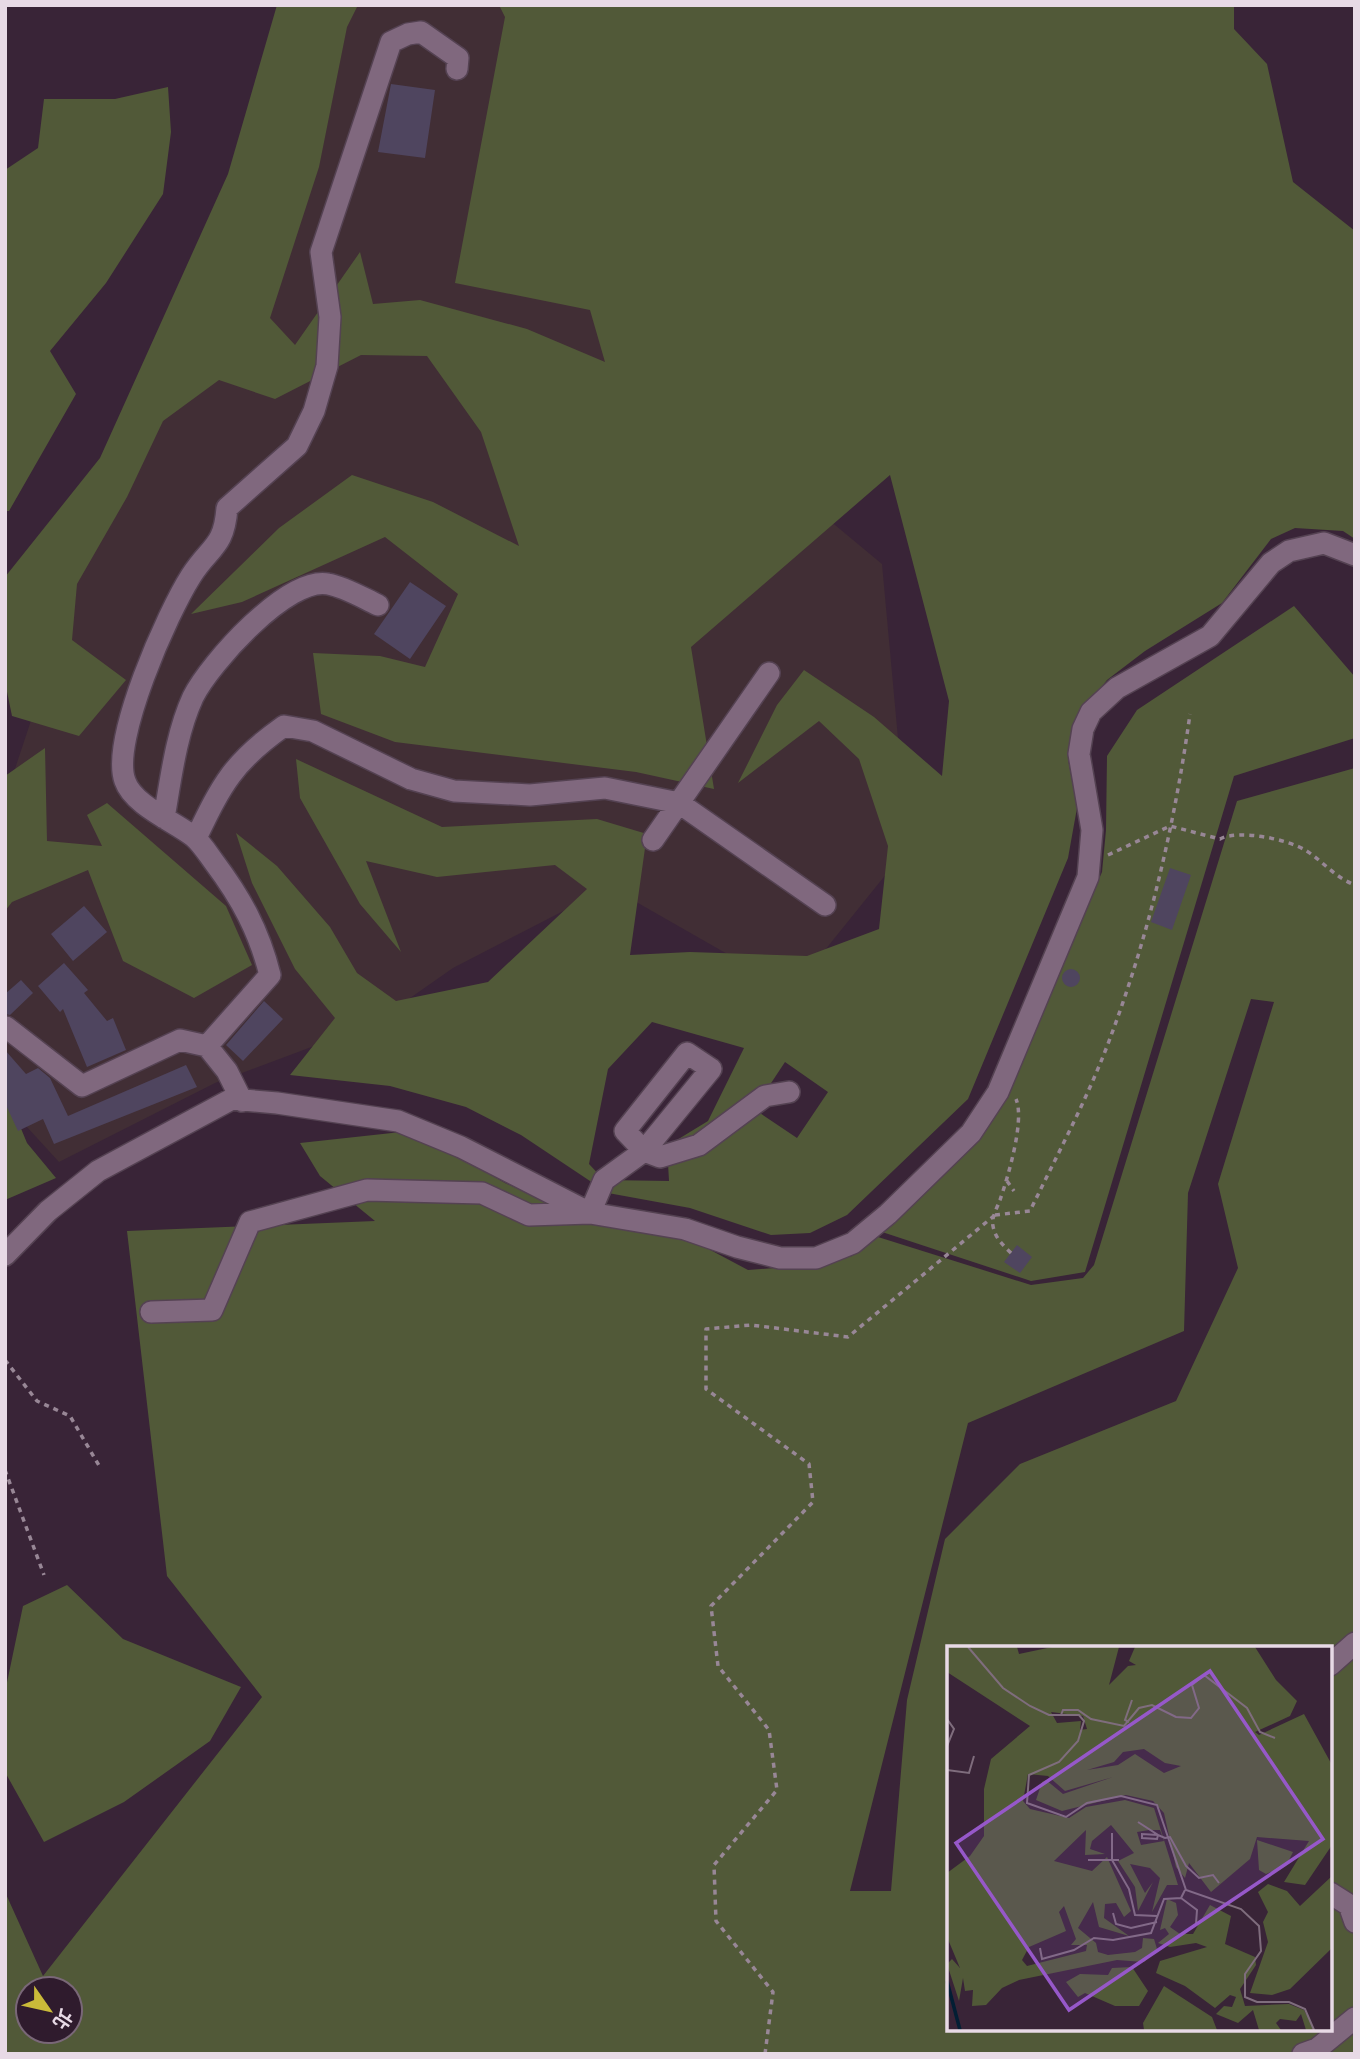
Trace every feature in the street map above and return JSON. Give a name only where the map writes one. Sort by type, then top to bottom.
[{"type":"street","points":[[207,1046],[270,975],[263,945],[242,899],[196,838],[147,807],[125,781],[123,744],[154,649],[191,576],[225,533],[227,508],[297,446],[314,411],[327,366],[330,317],[321,251],[391,42],[408,34],[421,32],[458,58],[457,69]]},
{"type":"street","points":[[151,1312],[212,1310],[250,1222],[367,1190],[482,1193],[529,1215],[584,1210],[685,1229],[780,1258],[816,1258],[853,1243],[888,1214],[984,1117],[998,1092],[1088,877],[1091,830],[1081,776],[1080,745],[1085,723],[1097,705],[1117,688],[1210,636],[1271,563],[1289,551],[1324,543],[1355,555]]},
{"type":"street","points":[[164,818],[174,756],[194,697],[226,653],[276,604],[304,586],[328,584],[378,605]]},
{"type":"street","points":[[653,840],[769,673]]},
{"type":"street","points":[[196,838],[222,784],[250,750],[284,726],[313,731],[411,779],[454,791],[530,795],[605,788],[679,803],[825,905]]},
{"type":"street","points":[[6,1027],[82,1087],[180,1040],[207,1046],[228,1071],[242,1101]]},
{"type":"street","points":[[584,1210],[604,1180],[644,1151],[660,1157],[699,1146],[765,1096],[789,1092]]},
{"type":"street","points":[[5,1255],[48,1211],[98,1171],[232,1100],[398,1121],[461,1147],[584,1210]]},
{"type":"street","points":[[1332,1663],[1355,1643]]},
{"type":"street","points":[[1332,1894],[1349,1905],[1355,1922]]},
{"type":"street","points":[[1303,2054],[1317,2049],[1355,2018]]},
{"type":"path","points":[[765,2054],[773,1992],[716,1921],[714,1865],[777,1790],[769,1730],[718,1666],[711,1606],[813,1502],[809,1464],[706,1389],[706,1329],[751,1325],[848,1337],[995,1215],[1030,1211],[1112,1034],[1143,938],[1180,787],[1190,714]]},
{"type":"path","points":[[1090,862],[1170,826],[1220,839],[1227,835],[1249,833],[1304,849],[1338,878],[1355,885]]},
{"type":"path","points":[[1011,1253],[993,1230],[992,1222],[1013,1162],[1020,1112],[1013,1095]]},
{"type":"path","points":[[1006,1181],[1014,1191]]},
{"type":"path","points":[[5,1360],[37,1401],[70,1416],[101,1469]]},
{"type":"path","points":[[5,1470],[44,1575]]},
{"type":"shaded area","points":[[344,5],[499,5],[548,43],[788,486],[882,564],[908,847],[792,991],[610,887],[453,968],[373,1024],[215,1083],[59,1162],[5,1103],[5,799],[114,470]]},
{"type":"green space","points":[[277,5],[358,5],[347,27],[319,167],[270,318],[295,345],[360,252],[373,304],[420,300],[527,329],[605,362],[590,310],[455,283],[505,17],[499,5],[1234,5],[1234,29],[1267,64],[1293,182],[1355,231],[1355,539],[1343,531],[1295,528],[1271,539],[1222,603],[1145,651],[1107,680],[1077,719],[1068,759],[1077,808],[1068,858],[968,1099],[847,1215],[810,1233],[771,1235],[690,1208],[608,1193],[521,1135],[466,1107],[390,1086],[290,1075],[335,1018],[295,969],[252,883],[236,833],[277,866],[330,927],[357,973],[396,1001],[488,982],[587,889],[555,865],[437,877],[366,861],[401,952],[360,904],[300,798],[296,759],[442,827],[597,819],[647,834],[630,955],[690,952],[807,956],[879,929],[888,846],[859,759],[819,721],[738,783],[777,705],[804,670],[874,717],[942,776],[949,701],[890,475],[691,647],[714,789],[636,772],[395,742],[321,714],[313,653],[380,656],[425,667],[458,594],[385,537],[242,602],[191,614],[279,528],[352,475],[433,502],[519,546],[481,432],[427,356],[361,355],[275,399],[219,380],[163,421],[127,497],[77,584],[72,640],[126,680],[79,736],[12,716],[5,682],[5,577],[100,458],[228,174]],"holes":[[[652,1022],[744,1048],[708,1121],[667,1146],[669,1181],[604,1180],[589,1164],[608,1069]],[[785,1062],[828,1092],[797,1138],[754,1109]]]},
{"type":"green space","points":[[168,87],[171,132],[163,194],[106,283],[50,351],[76,394],[9,511],[5,511],[5,170],[38,148],[44,99],[115,99]]},
{"type":"green space","points":[[1294,606],[1355,677],[1355,738],[1234,776],[1085,1272],[1031,1281],[876,1230],[1015,1075],[1102,872],[1106,830],[1107,756],[1137,710]]},
{"type":"green space","points":[[45,748],[47,841],[102,846],[87,815],[107,803],[226,906],[252,965],[194,998],[123,961],[88,870],[12,902],[5,911],[5,776]]},
{"type":"green space","points":[[1355,768],[1355,2054],[5,2054],[5,1892],[43,1975],[14,1975],[14,2045],[84,2045],[84,1975],[44,1975],[262,1697],[167,1576],[127,1231],[375,1221],[320,1176],[300,1143],[401,1132],[460,1157],[505,1183],[590,1221],[686,1237],[748,1270],[814,1265],[852,1256],[878,1237],[1031,1285],[1083,1278],[1094,1265],[1237,801]],"holes":[[[1251,999],[1274,1002],[1218,1184],[1238,1268],[1176,1401],[1020,1464],[945,1539],[907,1700],[891,1891],[850,1891],[968,1423],[1184,1331],[1188,1193]]]},
{"type":"green space","points":[[5,1090],[27,1143],[56,1178],[5,1200]]},
{"type":"green space","points":[[67,1585],[123,1639],[241,1687],[210,1741],[124,1802],[44,1842],[5,1772],[5,1692],[23,1606]]},
{"type":"building","points":[[391,84],[435,90],[425,158],[378,152]]},
{"type":"building","points":[[410,582],[446,606],[410,659],[374,634]]},
{"type":"building","points":[[1170,868],[1191,875],[1172,930],[1151,922]]},
{"type":"building","points":[[84,906],[107,932],[73,961],[51,934]]},
{"type":"building","points":[[64,963],[88,990],[84,993],[107,1021],[113,1018],[126,1050],[87,1067],[63,1009],[60,1012],[38,986]]},
{"type":"building","points":[[1071,969],[1077,972],[1080,978],[1077,984],[1071,987],[1065,984],[1062,978],[1065,972]]},
{"type":"building","points":[[21,980],[33,993],[10,1015],[5,1014],[5,994]]},
{"type":"building","points":[[264,1001],[283,1019],[243,1061],[226,1045]]},
{"type":"building","points":[[5,1050],[26,1074],[38,1068],[50,1078],[68,1116],[186,1065],[197,1087],[54,1144],[43,1119],[18,1131],[5,1103]]},
{"type":"building","points":[[1017,1245],[1032,1257],[1020,1273],[1004,1262]]}]
